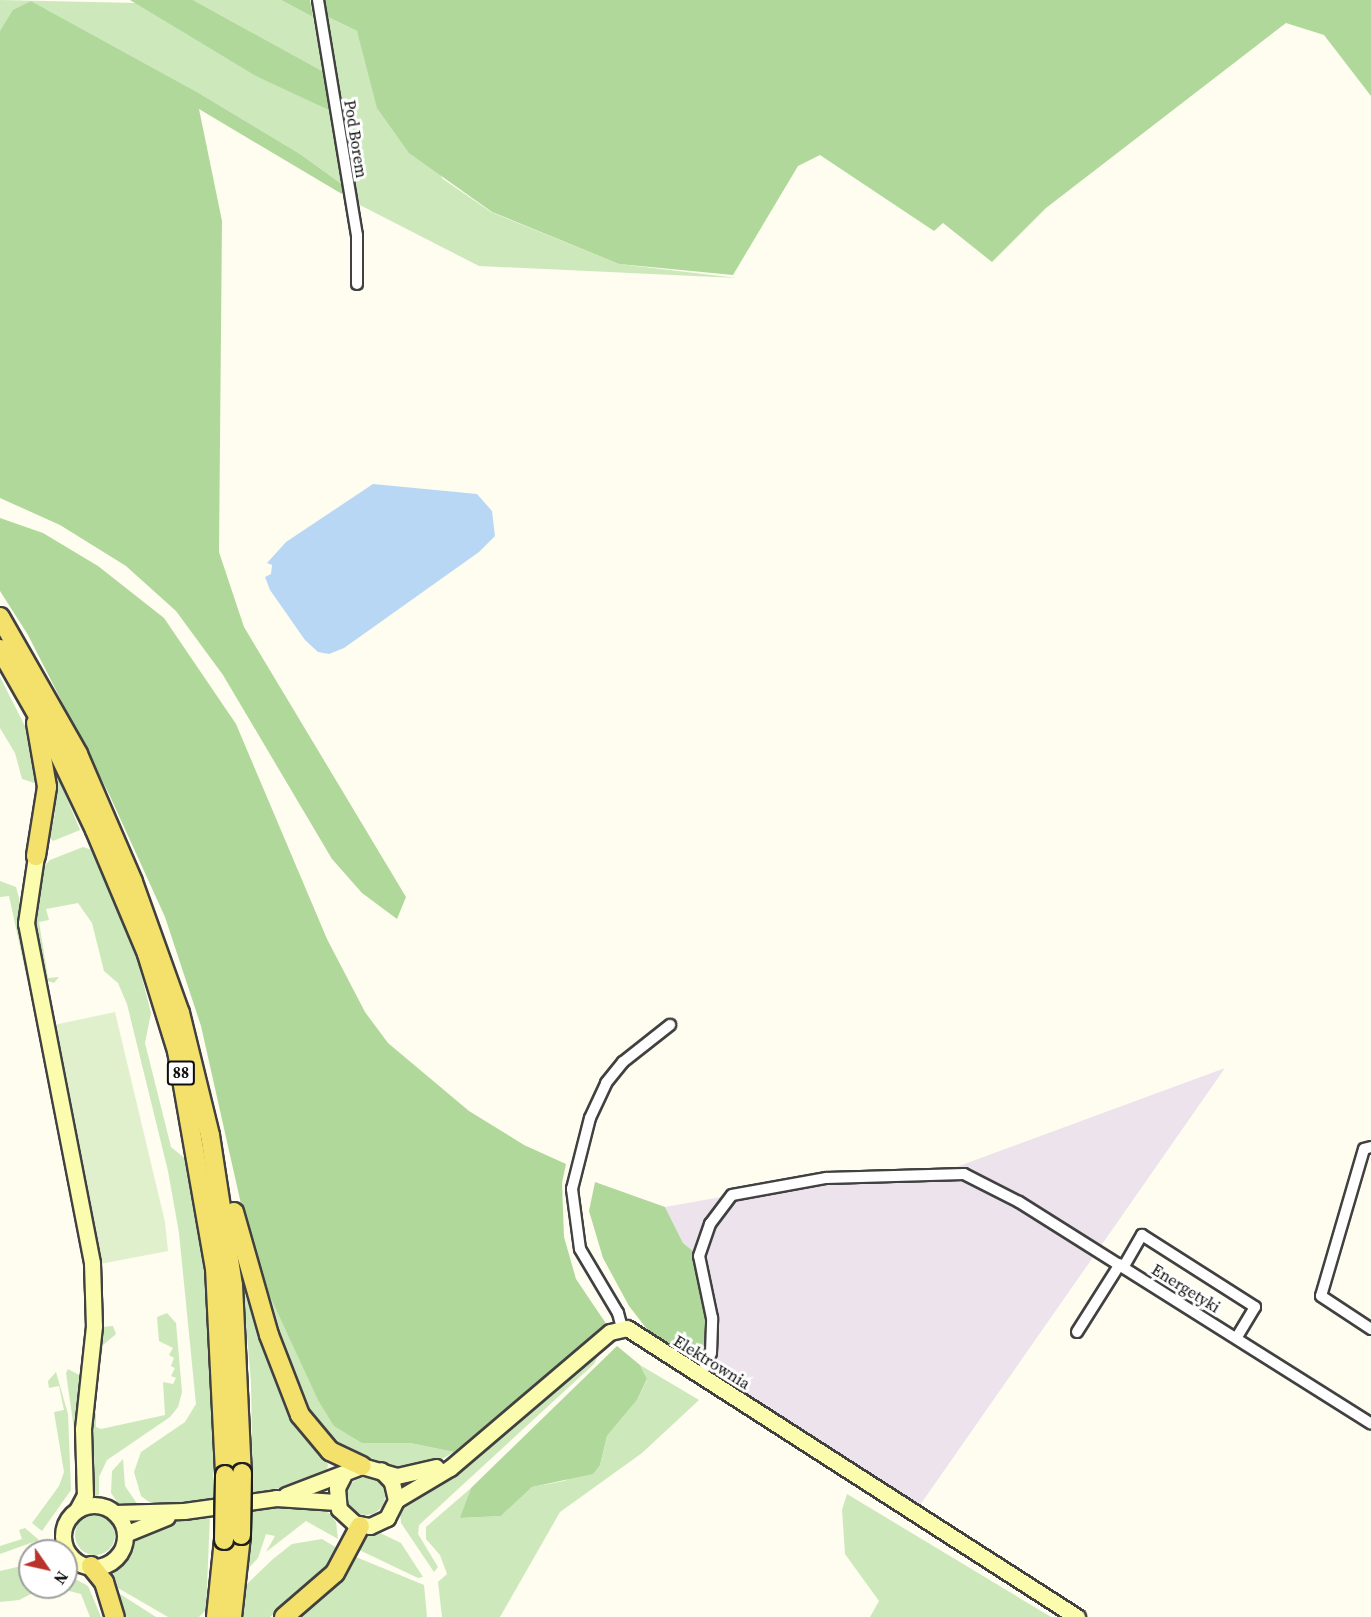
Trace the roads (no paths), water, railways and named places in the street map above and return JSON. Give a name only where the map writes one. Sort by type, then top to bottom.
[{"type":"main road","name":"88","points":[[0,617],[78,754],[115,835],[159,948],[188,1043],[210,1135],[233,1285],[232,1538],[228,1582],[232,1617]]},
{"type":"main road","name":"88","points":[[0,649],[65,765],[126,903],[147,954],[177,1051],[215,1268],[233,1474]]},
{"type":"main road","points":[[29,698],[47,787],[36,856]]},
{"type":"main road","points":[[188,1043],[216,1128],[237,1231],[291,1398],[306,1427],[319,1440],[346,1461],[370,1467]]},
{"type":"main road","points":[[284,1617],[335,1573],[360,1526]]},
{"type":"main road","points":[[91,1566],[104,1582],[115,1617]]},
{"type":"main road","name":"88","points":[[216,1617],[228,1582]]},
{"type":"street","name":"Pod Borem","points":[[318,0],[357,234],[357,284]]},
{"type":"street","points":[[36,856],[26,923],[92,1263],[94,1326],[83,1429],[85,1495],[65,1527],[64,1542],[75,1560],[91,1566],[106,1564],[118,1555],[125,1534],[114,1513]]},
{"type":"street","points":[[344,1476],[337,1488],[336,1502],[342,1515],[360,1526],[370,1526],[387,1518],[396,1500],[464,1455],[610,1332],[622,1328],[615,1307],[589,1268],[580,1248],[572,1209],[576,1174],[590,1118],[613,1073],[670,1025]]},
{"type":"street","points":[[1371,1147],[1364,1149],[1321,1296],[1371,1329]]},
{"type":"street","name":"Energetyki","points":[[701,1376],[711,1353],[712,1318],[699,1256],[710,1224],[732,1195],[826,1178],[929,1173],[964,1174],[1019,1202],[1122,1265],[1371,1424]]},
{"type":"street","points":[[1077,1332],[1142,1235],[1255,1307],[1237,1337]]},
{"type":"street","name":"Elektrownia","points":[[622,1328],[701,1376],[1077,1617]]},
{"type":"street","points":[[77,1510],[99,1505],[114,1513],[184,1511],[276,1498],[370,1467],[397,1476],[414,1474],[464,1455]]},
{"type":"street","points":[[370,1467],[392,1482],[396,1500]]},
{"type":"street","points":[[276,1498],[336,1502]]},
{"type":"street","points":[[125,1534],[184,1511]]},
{"type":"water","points":[[373,484],[477,494],[492,511],[495,536],[479,552],[344,648],[329,654],[318,652],[305,640],[270,590],[265,577],[271,574],[272,565],[267,563],[286,542]]}]
